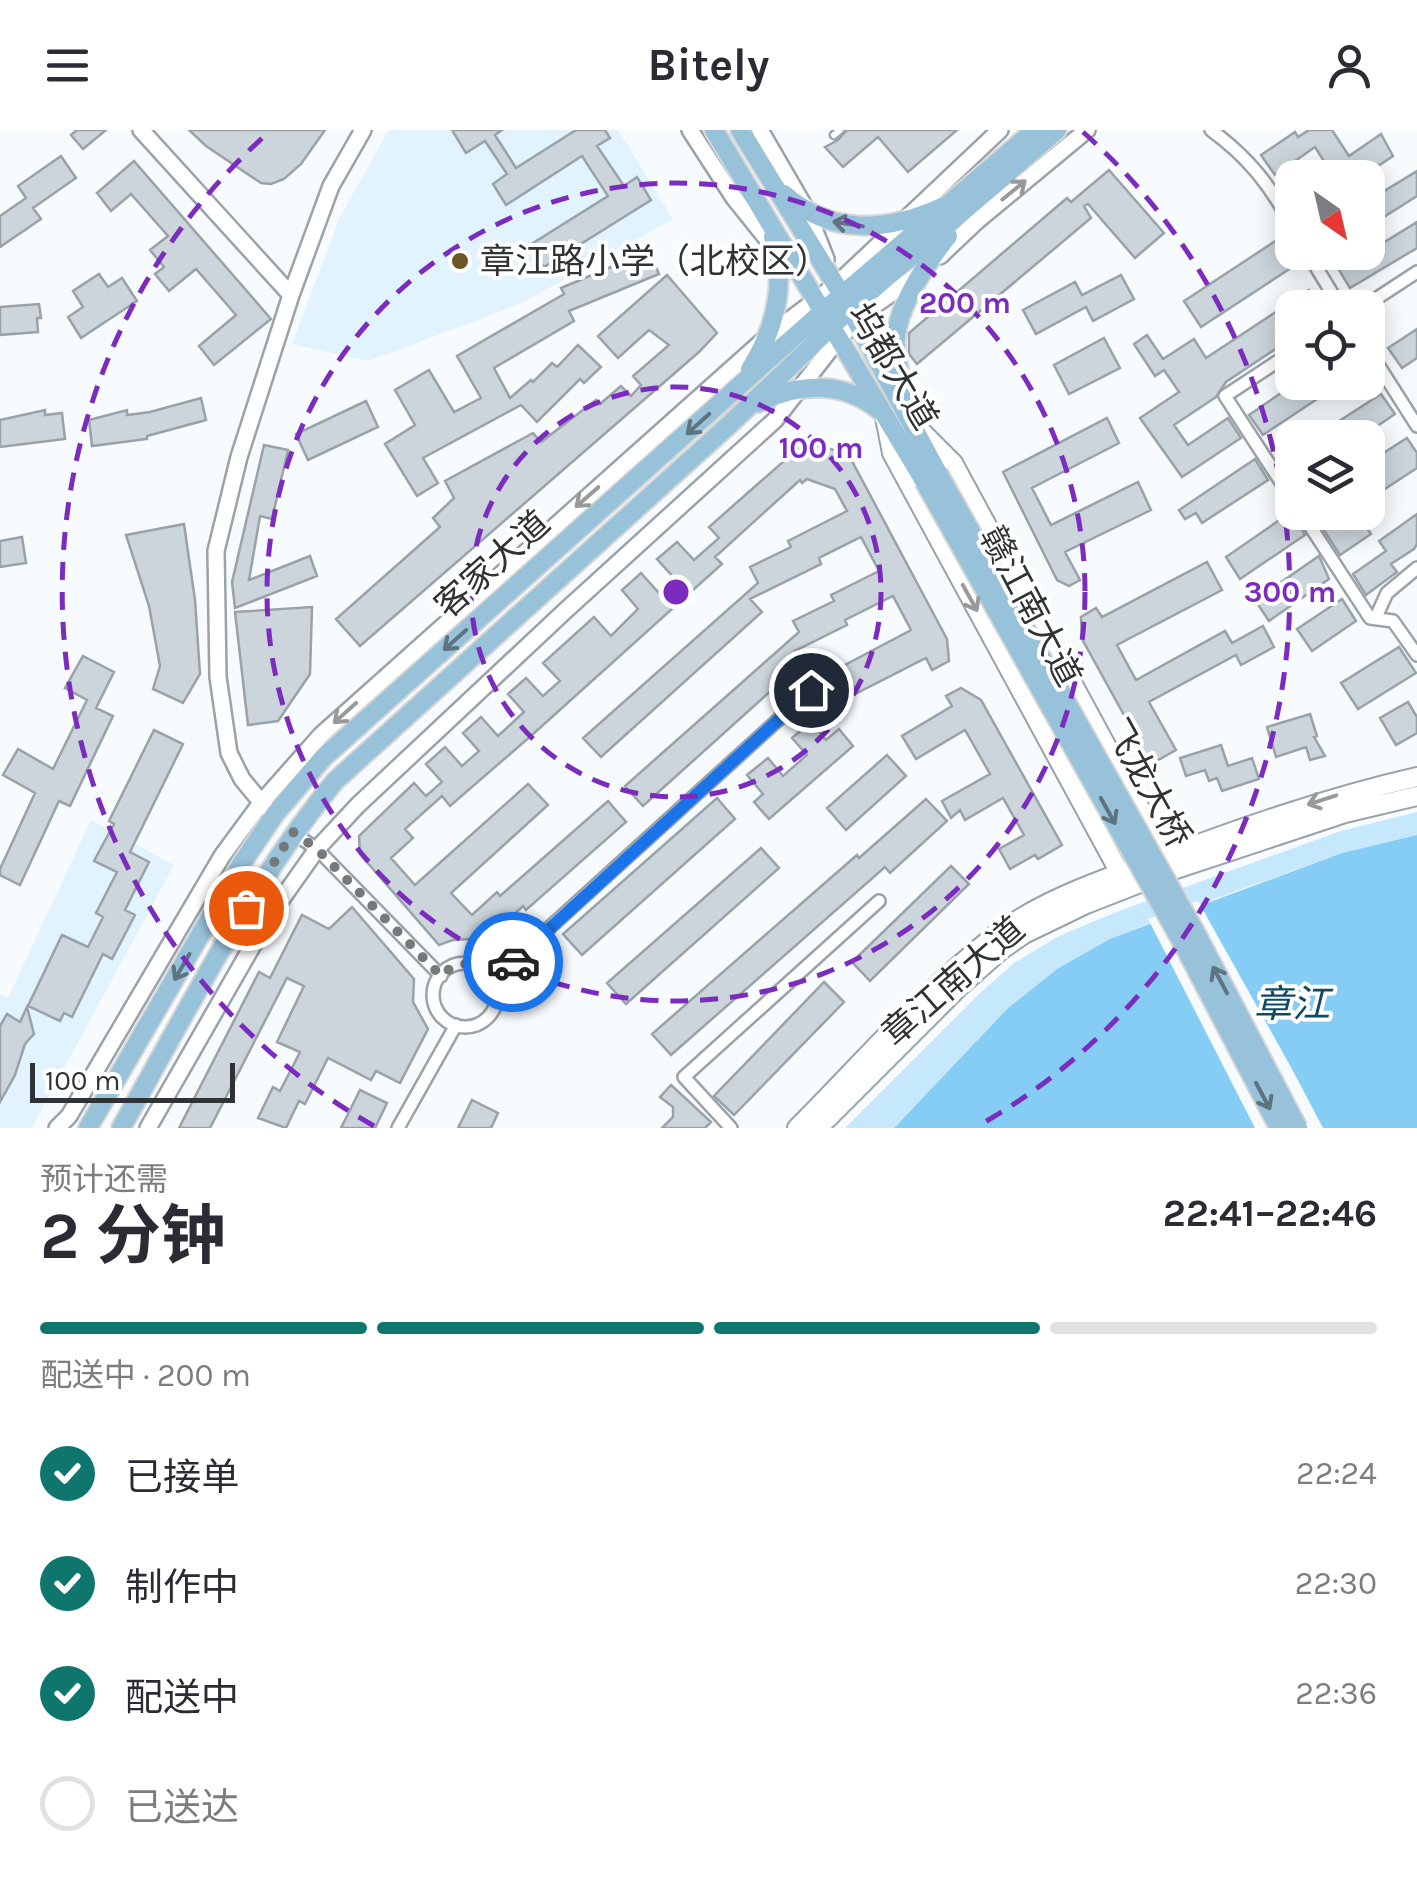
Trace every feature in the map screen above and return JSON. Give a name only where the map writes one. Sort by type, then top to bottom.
[{"type":"main road","name":"坞都大道","points":[[714,130],[885,416],[931,477]]},
{"type":"main road","name":"坞都大道","points":[[740,130],[844,299],[910,420],[931,477]]},
{"type":"main road","name":"客家大道","points":[[88,1128],[242,863],[268,809],[731,394],[1035,130]]},
{"type":"main road","name":"客家大道","points":[[844,299],[963,214],[1057,130]]},
{"type":"main road","points":[[777,188],[807,210],[839,225],[862,227],[946,205],[971,187]]},
{"type":"main road","points":[[731,394],[747,375],[767,338],[780,292],[777,251],[758,200]]},
{"type":"main road","points":[[910,420],[896,337],[905,306],[924,271],[963,214]]},
{"type":"main road","name":"客家大道","points":[[122,1128],[264,876],[293,832],[335,781],[730,424],[825,316]]},
{"type":"main road","points":[[730,424],[755,404],[816,386],[844,391],[885,416],[892,453],[1120,873]]},
{"type":"main road","name":"赣江南大道","points":[[910,420],[954,463],[1166,856]]},
{"type":"main road","name":"飞龙大桥","points":[[931,477],[1279,1128]]},
{"type":"main road","name":"飞龙大桥","points":[[931,477],[1198,937],[1298,1128]]},
{"type":"main road","name":"章江南大道","points":[[797,1128],[948,977],[993,937],[1042,906],[1253,822],[1341,794],[1417,777]]},
{"type":"main road","name":"章江南大道","points":[[818,1128],[959,987],[1024,934],[1086,904],[1173,870],[1345,813],[1417,796]]},
{"type":"street","points":[[141,130],[291,295]]},
{"type":"street","points":[[268,809],[242,780],[229,753],[218,676],[216,551],[226,502],[291,295],[331,186],[363,130]]},
{"type":"street","points":[[690,130],[734,198],[825,316]]},
{"type":"street","points":[[760,130],[807,210],[844,299]]},
{"type":"street","points":[[58,1128],[137,1004],[222,856],[268,809],[320,735],[767,338],[825,316],[844,299],[908,218],[1000,130]]},
{"type":"street","points":[[844,299],[872,307],[924,271],[977,221],[1087,130]]},
{"type":"street","points":[[1211,130],[1260,173],[1275,198]]},
{"type":"street","points":[[1385,293],[1417,272]]},
{"type":"street","points":[[148,1128],[269,917],[317,849],[358,805],[551,624],[775,420],[801,388],[825,316]]},
{"type":"street","points":[[1275,363],[1225,396],[1275,473]]},
{"type":"street","points":[[1385,376],[1417,426]]},
{"type":"street","points":[[1313,530],[1370,618],[1394,621],[1417,655]]},
{"type":"street","points":[[1376,617],[1387,594],[1417,568]]},
{"type":"street","points":[[493,980],[811,690]]},
{"type":"street","points":[[293,832],[317,849],[441,976]]},
{"type":"street","points":[[731,1128],[684,1077],[879,901]]},
{"type":"street","points":[[466,963],[482,968],[493,980],[498,996],[487,1019],[472,1026],[456,1026],[442,1017],[434,1002],[435,986],[450,967],[466,963]]},
{"type":"street","points":[[398,1128],[456,1026]]},
{"type":"shaded area","name":"章江路小学（北校区）","points":[[389,130],[618,130],[673,219],[520,304],[369,361],[292,344],[340,217]]},
{"type":"shaded area","points":[[1417,812],[1417,835],[1342,853],[1187,909],[1057,969],[1008,1008],[894,1128],[845,1128],[979,994],[1014,963],[1059,936],[1341,831]]},
{"type":"shaded area","points":[[91,820],[174,865],[32,1128],[0,1128],[0,995],[8,998]]},
{"type":"water","name":"章江","points":[[1417,835],[1417,1128],[894,1128],[1008,1008],[1057,969],[1110,939],[1342,853]]},
{"type":"pier","points":[[1198,901],[1323,1128],[1255,1128],[1148,919]]},
{"type":"building","points":[[77,130],[106,130],[83,149],[71,135]]},
{"type":"building","points":[[189,130],[325,130],[301,164],[284,179],[271,184],[261,183]]},
{"type":"building","points":[[452,130],[502,130],[495,135],[516,168],[576,130],[605,130],[610,138],[597,146],[624,186],[637,177],[651,200],[544,267],[530,245],[608,196],[582,156],[506,205],[493,184],[507,174],[485,141],[466,153]]},
{"type":"building","points":[[847,130],[957,130],[908,172],[878,137],[843,167],[825,147]]},
{"type":"building","points":[[1309,130],[1332,130],[1349,156],[1381,134],[1393,156],[1385,161],[1323,160],[1315,147],[1296,160],[1275,160],[1275,175],[1261,155],[1295,132],[1298,137]]},
{"type":"building","points":[[61,156],[76,178],[33,208],[41,219],[0,247],[0,216],[26,198],[18,186]]},
{"type":"building","points":[[134,161],[271,319],[214,365],[199,346],[236,315],[196,269],[169,291],[155,274],[164,267],[150,250],[168,236],[131,194],[111,211],[97,193]]},
{"type":"building","points":[[1109,170],[1164,233],[1135,258],[1088,204],[1084,206],[1091,218],[917,364],[909,354],[909,333],[1067,198],[1071,202]]},
{"type":"building","points":[[1417,171],[1417,196],[1385,216],[1385,191]]},
{"type":"building","points":[[1417,222],[1417,248],[1385,267],[1385,242]]},
{"type":"building","points":[[1275,241],[1275,270],[1288,270],[1201,327],[1184,301]]},
{"type":"building","points":[[649,251],[659,274],[569,311],[574,321],[494,368],[510,398],[552,363],[557,367],[578,345],[601,367],[584,383],[580,379],[537,422],[521,405],[423,458],[438,483],[417,496],[385,444],[415,425],[395,390],[429,370],[454,412],[481,398],[457,356],[564,294],[561,288]]},
{"type":"building","points":[[1339,270],[1380,270],[1350,288]]},
{"type":"building","points":[[99,274],[108,287],[122,278],[137,301],[81,338],[68,317],[83,307],[73,291]]},
{"type":"building","points":[[667,275],[717,333],[360,646],[336,619],[440,527],[433,518],[454,498],[445,481],[533,433],[541,442],[621,386],[631,396],[641,385],[633,376],[669,345],[649,330],[618,358],[598,336]]},
{"type":"building","points":[[1121,275],[1134,299],[1093,321],[1086,307],[1036,334],[1023,310],[1075,282],[1082,295]]},
{"type":"building","points":[[39,304],[38,332],[0,335],[0,307]]},
{"type":"building","points":[[1275,312],[1275,349],[1226,382],[1216,397],[1174,425],[1188,445],[1228,418],[1241,438],[1182,477],[1140,418],[1179,392],[1164,370],[1155,376],[1134,344],[1147,335],[1163,359],[1194,339],[1206,358]]},
{"type":"building","points":[[1417,329],[1417,358],[1402,368],[1388,348]]},
{"type":"building","points":[[1104,338],[1120,368],[1069,394],[1054,365]]},
{"type":"building","points":[[1275,397],[1316,400],[1286,420],[1275,420],[1275,427],[1263,435],[1249,415]]},
{"type":"building","points":[[201,398],[206,420],[147,439],[92,446],[89,420],[127,410],[127,415],[150,412]]},
{"type":"building","points":[[1372,400],[1385,400],[1395,414],[1385,421],[1341,420]]},
{"type":"building","points":[[366,401],[378,427],[308,460],[296,434]]},
{"type":"building","points":[[45,410],[45,415],[62,413],[65,439],[0,447],[0,420]]},
{"type":"building","points":[[1107,418],[1119,443],[1032,488],[1051,525],[1138,482],[1151,510],[1065,552],[1080,580],[1069,586],[1057,580],[1003,472]]},
{"type":"building","points":[[810,438],[816,446],[839,451],[845,448],[947,639],[949,661],[932,670],[926,658],[857,693],[843,666],[911,630],[893,596],[795,651],[804,661],[643,806],[625,786],[799,632],[793,621],[834,601],[831,595],[879,571],[861,537],[819,558],[821,564],[750,599],[762,612],[601,757],[583,738],[758,583],[750,567],[791,547],[788,541],[847,511],[835,489],[800,480],[715,557],[722,564],[532,735],[450,806],[442,796],[405,829],[413,838],[391,858],[415,885],[528,784],[548,805],[451,893],[472,915],[497,892],[500,896],[608,801],[626,822],[526,910],[523,906],[488,938],[439,945],[360,854],[359,836],[414,783],[426,796],[442,782],[426,764],[445,747],[462,766],[479,751],[463,733],[481,717],[498,736],[524,712],[508,694],[526,678],[543,696],[560,681],[543,663],[594,617],[611,636],[638,609],[622,590],[641,573],[658,592],[674,578],[657,559],[677,542],[694,560],[719,538],[709,527]]},
{"type":"building","points":[[1407,438],[1417,453],[1417,468],[1385,489],[1385,452]]},
{"type":"building","points":[[264,445],[288,450],[272,519],[260,516],[249,580],[310,556],[317,576],[235,608],[232,582]]},
{"type":"building","points":[[1255,459],[1268,480],[1202,523],[1196,513],[1185,519],[1179,510]]},
{"type":"building","points":[[1417,514],[1414,549],[1391,564],[1397,572],[1366,595],[1353,574],[1386,551],[1379,541]]},
{"type":"building","points":[[1275,523],[1275,530],[1302,530],[1305,535],[1240,579],[1226,557]]},
{"type":"building","points":[[184,524],[200,674],[183,703],[153,689],[160,666],[149,606],[126,535]]},
{"type":"building","points":[[1324,530],[1368,530],[1371,534],[1340,555]]},
{"type":"building","points":[[22,537],[26,563],[0,567],[0,541]]},
{"type":"building","points":[[1319,556],[1329,579],[1269,621],[1255,600]]},
{"type":"building","points":[[1207,562],[1222,590],[1117,645],[1136,680],[1225,631],[1232,643],[1263,626],[1274,647],[1241,665],[1236,655],[1149,702],[1176,750],[1151,764],[1082,639],[1081,617],[1096,608],[1102,617]]},
{"type":"building","points":[[1342,599],[1356,621],[1312,651],[1297,629]]},
{"type":"building","points":[[312,607],[310,674],[278,721],[248,725],[235,612]]},
{"type":"building","points":[[1399,647],[1416,673],[1358,709],[1341,683]]},
{"type":"building","points":[[83,656],[114,672],[96,708],[113,716],[70,806],[59,801],[20,885],[0,875],[0,869],[35,793],[3,775],[18,749],[53,769],[87,700],[65,688]]},
{"type":"building","points":[[961,688],[981,700],[1062,845],[1038,859],[1035,855],[1010,869],[999,849],[1024,835],[1003,798],[965,820],[960,810],[951,818],[942,801],[990,774],[965,730],[916,759],[902,736],[952,706],[946,696]]},
{"type":"building","points":[[1408,702],[1417,717],[1417,733],[1396,745],[1380,718]]},
{"type":"building","points":[[1310,714],[1317,736],[1314,737],[1325,756],[1310,760],[1306,747],[1276,757],[1267,727]]},
{"type":"building","points":[[811,722],[826,740],[839,729],[853,746],[769,819],[754,802],[763,794],[747,775],[768,758],[783,776],[807,755],[792,738]]},
{"type":"building","points":[[154,730],[183,744],[130,852],[149,862],[125,910],[135,915],[112,959],[103,954],[72,1017],[64,1013],[60,1021],[28,1006],[62,935],[88,947],[103,917],[96,913],[117,872],[94,861],[114,824],[109,821]]},
{"type":"building","points":[[1221,745],[1228,766],[1252,758],[1259,779],[1222,791],[1217,778],[1209,781],[1205,770],[1186,776],[1180,758]]},
{"type":"building","points":[[887,755],[906,776],[846,830],[827,808]]},
{"type":"building","points":[[717,798],[735,819],[582,955],[563,934]]},
{"type":"building","points":[[926,799],[947,821],[890,873],[885,867],[671,1055],[652,1034]]},
{"type":"building","points":[[761,848],[779,868],[626,1004],[607,983]]},
{"type":"building","points":[[951,866],[969,884],[870,981],[852,962]]},
{"type":"building","points":[[352,907],[414,979],[413,1002],[428,1029],[400,1083],[376,1071],[371,1080],[328,1058],[305,1104],[299,1101],[286,1128],[258,1118],[273,1087],[280,1091],[300,1052],[277,1042],[304,986],[287,978],[210,1128],[179,1128],[259,972],[270,978],[302,915],[329,929]]},
{"type":"building","points":[[824,982],[844,1002],[734,1115],[714,1096]]},
{"type":"building","points":[[27,1007],[34,1034],[25,1044],[15,1075],[0,1102],[0,1026],[7,1014],[20,1022]]},
{"type":"building","points":[[671,1085],[711,1122],[705,1128],[662,1128],[673,1117],[673,1107],[660,1097]]},
{"type":"building","points":[[360,1090],[387,1103],[375,1128],[341,1128]]},
{"type":"building","points":[[472,1100],[498,1113],[491,1128],[458,1128]]},
{"type":"way so far","points":[[246,908],[293,832],[317,849],[441,976],[450,967],[466,963],[482,968],[493,980],[513,962]]},
{"type":"place","name":"章江路小学（北校区）","points":[[460,261]]},
{"type":"route","points":[[513,962],[811,690]]}]
